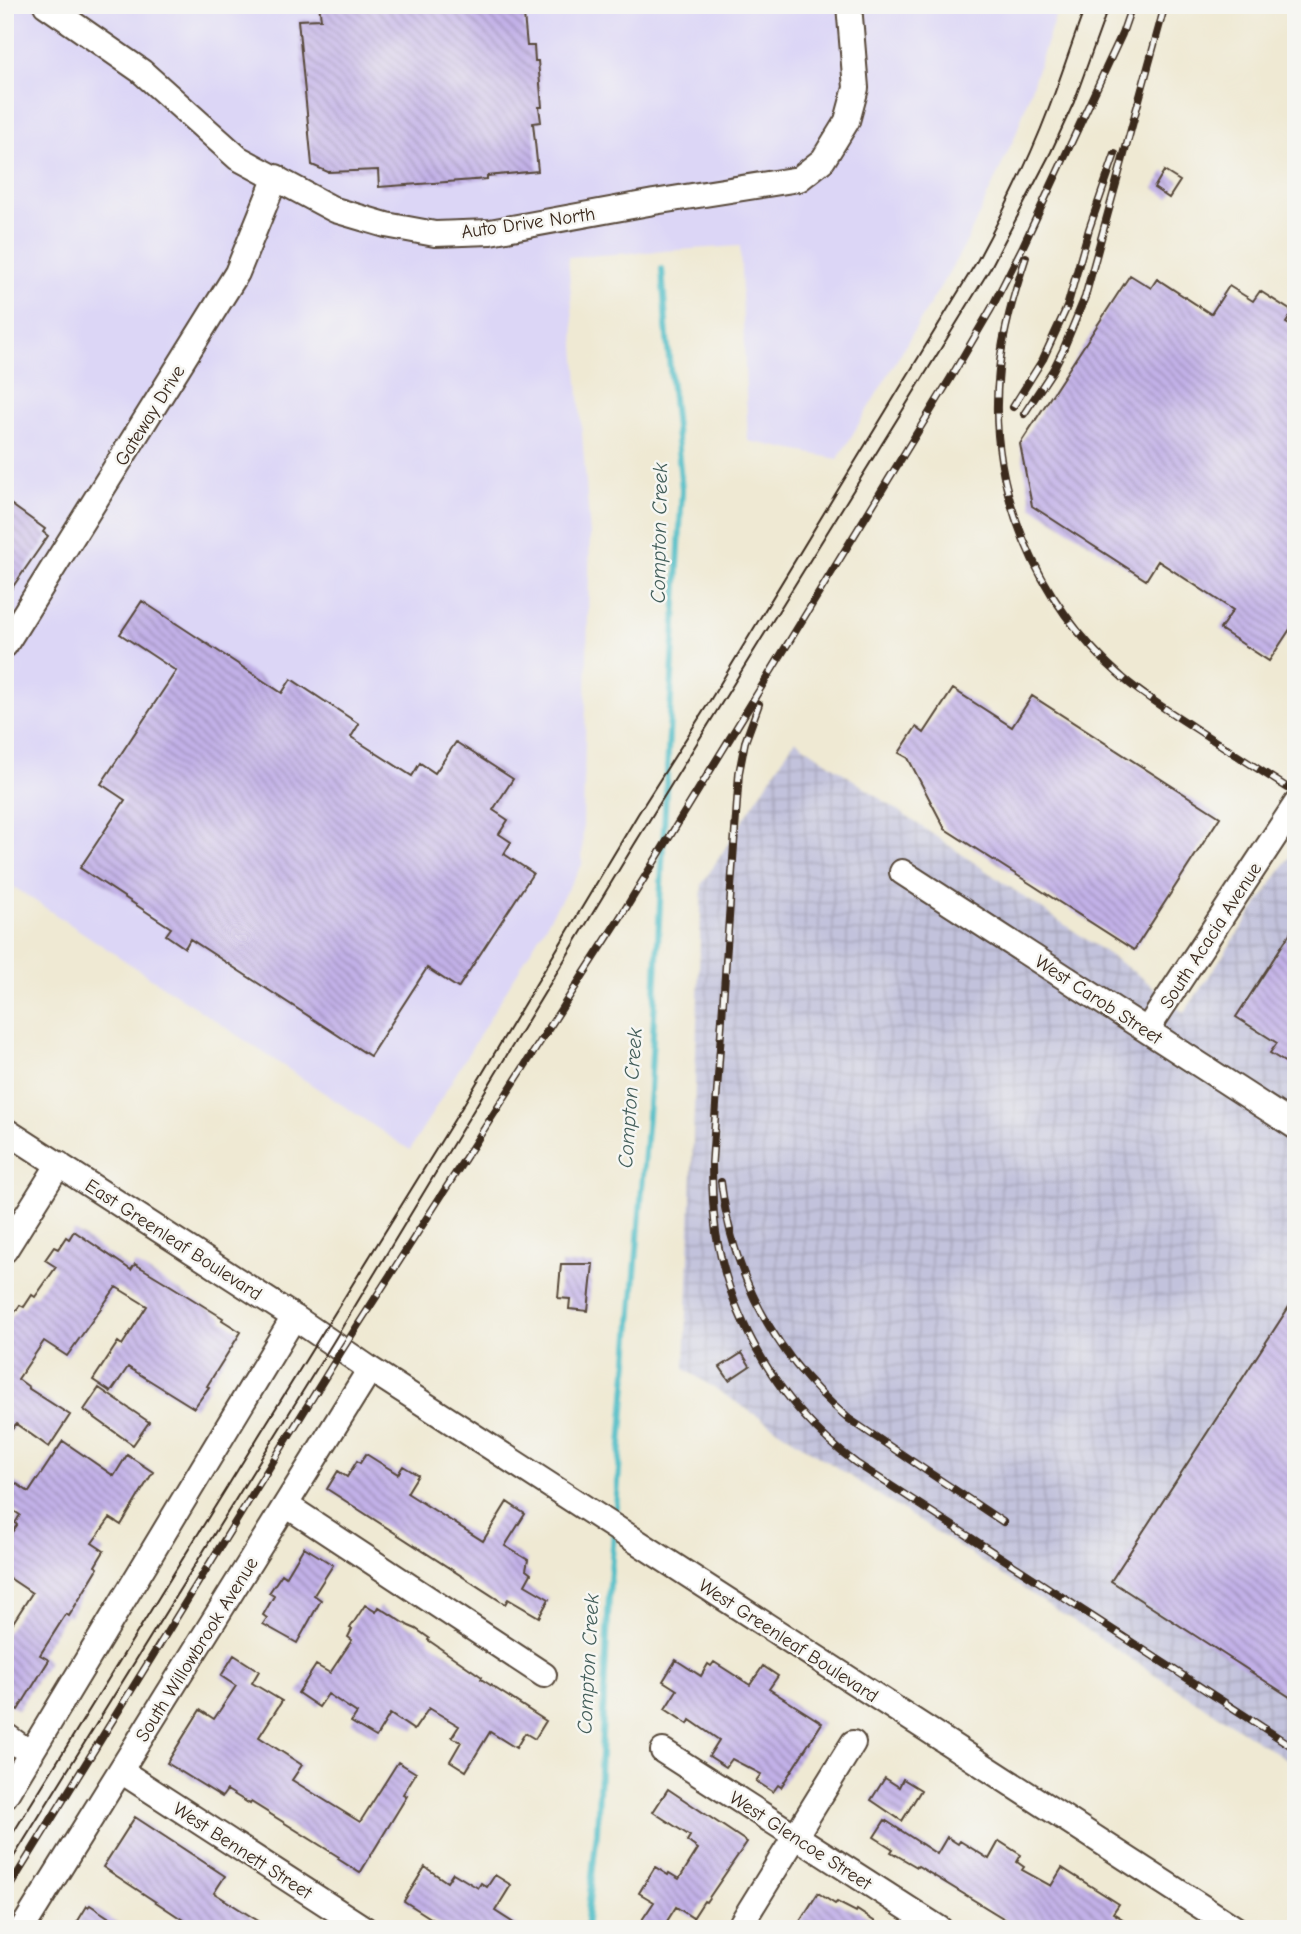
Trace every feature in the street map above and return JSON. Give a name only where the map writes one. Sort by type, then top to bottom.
[{"type":"street","name":"Auto Drive North","points":[[46,5],[141,71],[238,158],[335,209],[386,225],[435,234],[490,232],[799,179],[823,160],[847,121],[856,88],[849,5]]},
{"type":"street","name":"Gateway Drive","points":[[5,645],[237,273],[276,177]]},
{"type":"street","name":"South Acacia Avenue","points":[[1147,1030],[1296,804]]},
{"type":"street","name":"West Carob Street","points":[[902,872],[1296,1127]]},
{"type":"street","name":"East Greenleaf Boulevard","points":[[5,1130],[342,1350]]},
{"type":"street","points":[[5,1250],[59,1164]]},
{"type":"street","points":[[5,1796],[293,1317]]},
{"type":"street","name":"West Greenleaf Boulevard","points":[[342,1350],[1236,1929]]},
{"type":"street","name":"South Willowbrook Avenue","points":[[22,1929],[370,1369]]},
{"type":"street","points":[[286,1505],[544,1675]]},
{"type":"street","points":[[5,1735],[31,1754]]},
{"type":"street","points":[[738,1929],[853,1743]]},
{"type":"street","name":"West Glencoe Street","points":[[663,1751],[940,1929]]},
{"type":"street","name":"West Bennett Street","points":[[121,1771],[365,1929]]},
{"type":"shaded area","points":[[5,5],[1059,5],[1016,134],[965,245],[838,459],[748,441],[740,246],[568,257],[590,534],[582,865],[410,1150],[5,881]]},
{"type":"shaded area","points":[[795,740],[1141,977],[1184,1013],[1296,848],[1296,1766],[685,1369],[702,884]]},
{"type":"building","points":[[319,5],[523,5],[527,46],[534,46],[535,61],[538,61],[541,122],[533,123],[538,171],[487,176],[487,179],[379,187],[378,170],[328,172],[312,165],[298,20],[321,19]]},
{"type":"building","points":[[1164,171],[1180,181],[1169,198],[1154,188]]},
{"type":"building","points":[[1130,275],[1151,288],[1157,279],[1211,314],[1229,286],[1253,301],[1260,291],[1293,312],[1286,323],[1296,329],[1296,620],[1269,661],[1220,629],[1233,610],[1158,561],[1146,580],[1032,506],[1020,444]]},
{"type":"building","points":[[5,500],[45,529],[43,532],[48,536],[5,598]]},
{"type":"building","points":[[142,601],[282,693],[291,679],[359,724],[351,737],[412,776],[420,763],[435,773],[456,742],[513,779],[493,810],[508,820],[499,834],[511,842],[504,854],[533,873],[458,988],[427,968],[370,1056],[190,939],[185,948],[166,935],[171,928],[80,868],[125,800],[101,784],[176,671],[120,634]]},
{"type":"building","points":[[953,689],[1012,727],[1032,696],[1220,817],[1134,950],[945,829],[908,758],[899,753],[916,727],[924,733]]},
{"type":"building","points":[[1296,924],[1296,1069],[1270,1053],[1277,1043],[1236,1017]]},
{"type":"building","points":[[74,1231],[131,1270],[135,1264],[241,1332],[194,1408],[128,1367],[111,1392],[93,1380],[118,1342],[122,1345],[147,1306],[116,1287],[67,1356],[44,1341],[18,1379],[70,1415],[49,1447],[16,1424],[5,1439],[5,1326],[20,1305],[24,1307],[32,1295],[35,1297],[56,1267],[45,1260],[54,1247],[58,1249]]},
{"type":"building","points":[[561,1264],[593,1264],[588,1311],[569,1309],[570,1299],[558,1298]]},
{"type":"building","points":[[1296,1296],[1296,1701],[1111,1581]]},
{"type":"building","points":[[742,1353],[750,1366],[729,1380],[720,1367]]},
{"type":"building","points":[[99,1388],[149,1422],[133,1445],[84,1410]]},
{"type":"building","points":[[63,1441],[114,1476],[127,1455],[153,1472],[121,1525],[110,1518],[92,1543],[104,1551],[95,1566],[98,1568],[69,1616],[66,1614],[40,1655],[49,1660],[18,1710],[5,1702],[5,1635],[32,1593],[5,1575],[5,1542],[17,1525],[15,1523],[20,1515],[5,1505],[5,1476],[29,1492]]},
{"type":"building","points":[[366,1454],[398,1474],[403,1466],[418,1475],[407,1493],[483,1541],[507,1502],[525,1514],[505,1546],[528,1560],[526,1570],[531,1574],[525,1585],[549,1599],[539,1617],[508,1599],[505,1604],[327,1489],[338,1471],[347,1477],[357,1461],[360,1463]]},
{"type":"building","points":[[304,1547],[333,1565],[314,1595],[321,1600],[297,1643],[263,1624],[267,1618],[263,1615],[274,1596],[269,1593],[282,1574],[286,1577]]},
{"type":"building","points":[[365,1605],[376,1612],[379,1607],[416,1629],[482,1677],[481,1679],[546,1721],[535,1739],[525,1733],[516,1748],[490,1732],[466,1771],[450,1761],[461,1742],[452,1737],[459,1726],[429,1708],[414,1730],[390,1714],[376,1737],[351,1722],[357,1713],[328,1694],[319,1707],[298,1693],[316,1665],[330,1673],[352,1640],[348,1637],[352,1629],[350,1628]]},
{"type":"building","points":[[234,1655],[259,1671],[252,1683],[282,1701],[259,1737],[302,1765],[292,1780],[360,1822],[398,1762],[416,1773],[403,1794],[407,1796],[360,1873],[251,1802],[250,1804],[227,1790],[222,1797],[167,1763],[200,1710],[214,1719],[236,1686],[221,1676]]},
{"type":"building","points":[[676,1660],[701,1676],[708,1664],[711,1666],[714,1662],[750,1685],[763,1666],[778,1676],[769,1689],[822,1723],[781,1787],[778,1785],[773,1792],[756,1781],[761,1774],[732,1759],[726,1767],[709,1756],[719,1740],[690,1720],[688,1724],[665,1709],[677,1690],[663,1681]]},
{"type":"building","points":[[885,1778],[899,1787],[903,1779],[921,1790],[902,1821],[871,1800]]},
{"type":"building","points":[[668,1789],[747,1842],[693,1918],[676,1907],[662,1929],[636,1929],[654,1902],[639,1893],[655,1867],[679,1879],[698,1849],[687,1841],[690,1836],[653,1812]]},
{"type":"building","points":[[135,1817],[225,1876],[214,1893],[271,1929],[181,1929],[186,1922],[103,1867]]},
{"type":"building","points":[[885,1820],[937,1854],[947,1837],[958,1844],[960,1841],[989,1859],[999,1841],[1021,1855],[1017,1862],[1024,1867],[1022,1870],[1051,1886],[1062,1868],[1119,1904],[1113,1913],[1139,1929],[1021,1929],[891,1852],[893,1849],[874,1837]]},
{"type":"building","points":[[425,1867],[447,1882],[453,1873],[478,1888],[481,1883],[487,1887],[495,1875],[511,1885],[495,1911],[523,1929],[448,1929],[404,1901]]},
{"type":"building","points":[[818,1893],[835,1904],[837,1902],[856,1912],[857,1910],[886,1929],[809,1929],[799,1923]]},
{"type":"building","points":[[90,1905],[126,1929],[73,1929]]},
{"type":"waterway","name":"Compton Creek","points":[[615,1519],[650,1091],[682,490],[662,269]]},
{"type":"waterway","name":"Compton Creek","points":[[586,1929],[597,1832],[614,1533]]},
{"type":"tram line","points":[[5,1846],[464,1104],[638,814],[977,261],[1033,147],[1086,5]]},
{"type":"tram line","points":[[5,1871],[332,1344],[634,845],[990,269],[1074,102],[1109,5]]},
{"type":"railway","points":[[5,1894],[342,1350],[621,916],[950,379],[991,309],[1023,246],[1122,34],[1132,5]]},
{"type":"railway","points":[[1024,414],[1053,370],[1085,297],[1165,5]]},
{"type":"railway","points":[[1013,407],[1043,359],[1067,307],[1089,229],[1115,154]]},
{"type":"railway","points":[[1026,257],[1003,341],[997,414],[1001,457],[1010,499],[1023,539],[1042,578],[1065,614],[1092,648],[1123,678],[1157,704],[1296,793]]},
{"type":"railway","points":[[759,704],[745,742],[739,773],[712,1163],[716,1233],[723,1267],[747,1331],[764,1362],[805,1417],[856,1463],[1296,1749]]},
{"type":"railway","points":[[721,1182],[727,1217],[747,1282],[779,1342],[799,1369],[849,1419],[1003,1522]]}]
